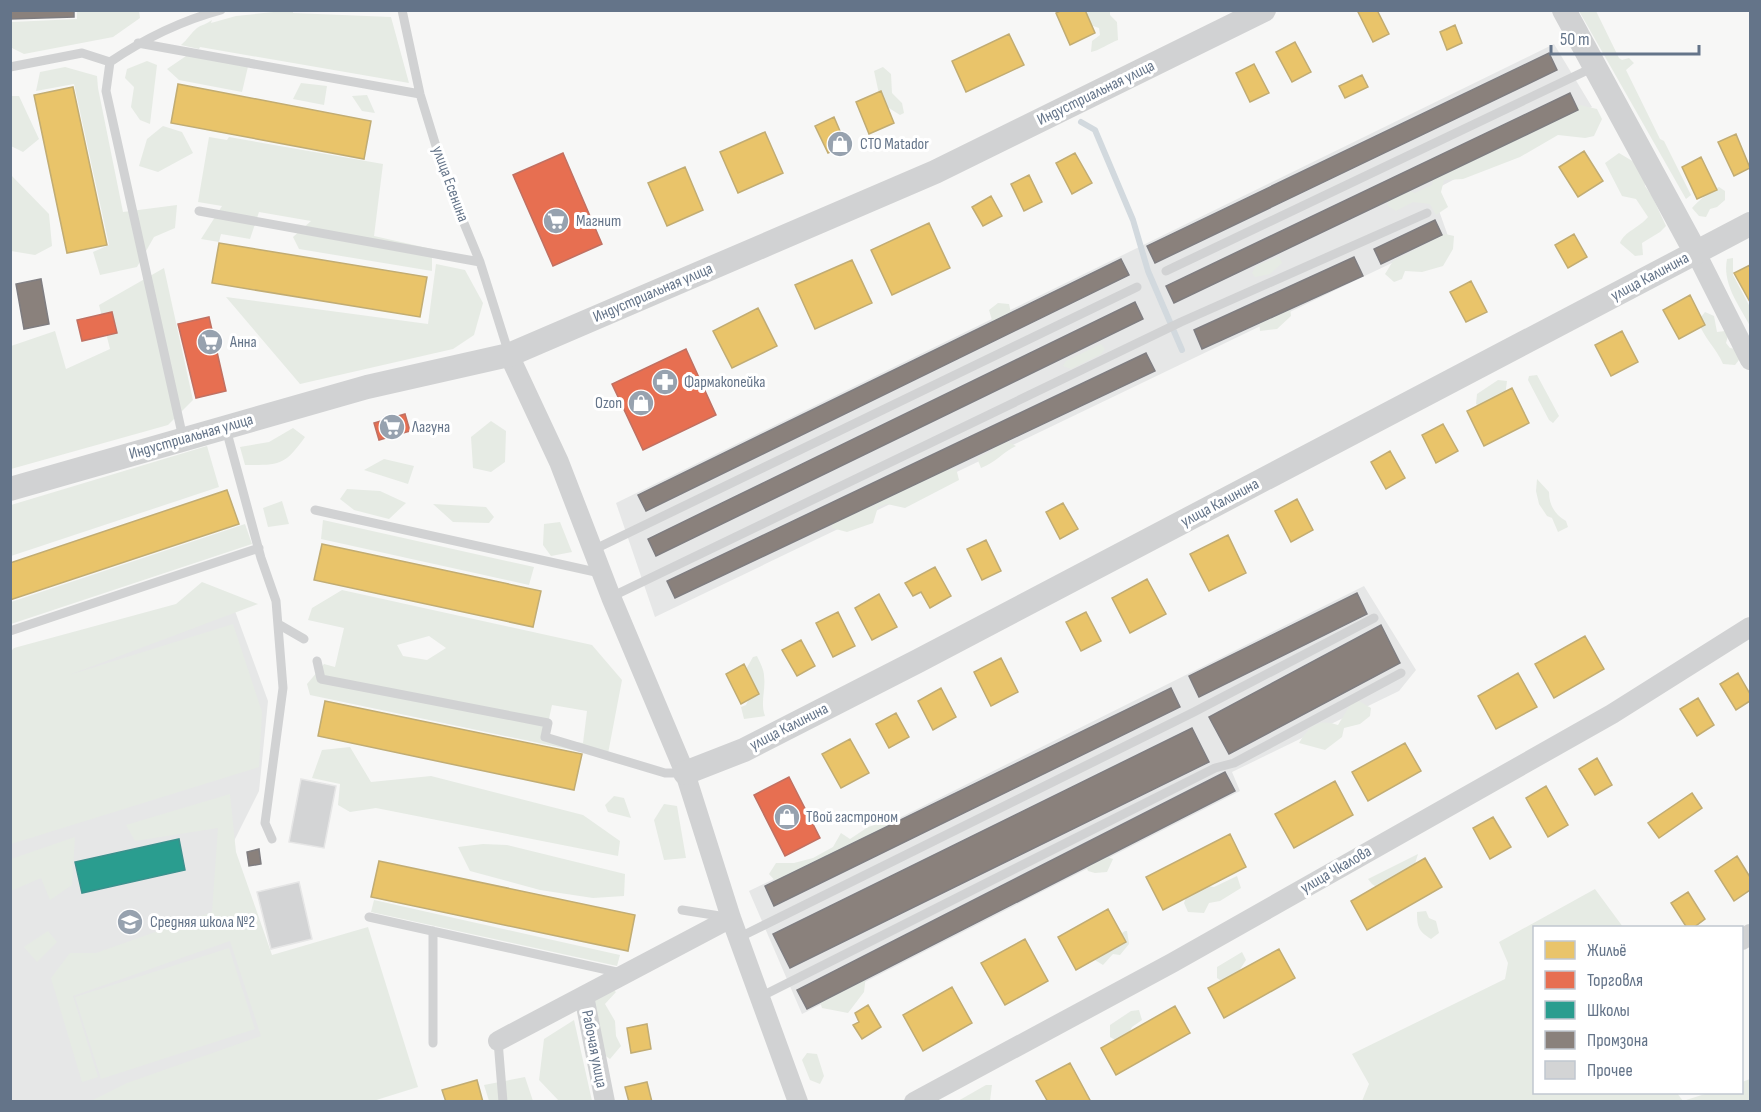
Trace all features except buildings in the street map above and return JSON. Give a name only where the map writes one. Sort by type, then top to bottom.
[{"type":"street","name":"Индустриальная улица","points":[[10,489],[225,427],[510,355],[935,172],[1264,10]]},
{"type":"street","points":[[1564,10],[1696,253],[1750,360]]},
{"type":"street","name":"улица Калинина","points":[[685,773],[745,753],[1750,224]]},
{"type":"street","points":[[510,355],[559,462],[602,573],[685,773],[731,918],[798,1101]]},
{"type":"street","name":"улица Чкалова","points":[[914,1101],[1172,963],[1612,714],[1750,627]]},
{"type":"street","points":[[498,1041],[731,918]]},
{"type":"street","name":"Рабочая улица","points":[[584,996],[605,1101]]},
{"type":"lane","points":[[183,439],[106,91],[110,62],[138,43],[194,17],[221,10]]},
{"type":"lane","name":"улица Есенина","points":[[402,10],[420,94],[443,183],[480,262],[510,355]]},
{"type":"lane","points":[[138,43],[420,94]]},
{"type":"lane","points":[[10,67],[82,53],[110,62]]},
{"type":"lane","points":[[1166,271],[1594,66]]},
{"type":"lane","points":[[199,211],[480,262]]},
{"type":"lane","points":[[612,597],[1164,330],[1427,213]]},
{"type":"lane","points":[[593,550],[1137,287]]},
{"type":"lane","points":[[225,427],[276,601],[284,688],[266,823],[272,839]]},
{"type":"lane","points":[[315,510],[602,573]]},
{"type":"lane","points":[[10,631],[259,548]]},
{"type":"lane","points":[[738,938],[1194,712],[1374,618]]},
{"type":"lane","points":[[278,624],[304,639]]},
{"type":"lane","points":[[317,661],[321,679],[548,723],[545,737],[665,773],[685,773]]},
{"type":"lane","points":[[760,997],[1215,768],[1234,763],[1401,673]]},
{"type":"lane","points":[[682,910],[731,918]]},
{"type":"lane","points":[[369,917],[626,974]]},
{"type":"lane","points":[[433,931],[433,1042]]},
{"type":"lane","points":[[498,1041],[503,1101]]},
{"type":"shaded area","points":[[293,10],[293,13],[391,17],[409,83],[181,45],[197,28],[212,20],[211,23],[236,16]]},
{"type":"shaded area","points":[[77,11],[139,11],[140,18],[113,37],[24,54],[12,48],[12,22],[77,19]]},
{"type":"shaded area","points":[[1086,11],[1110,11],[1110,15],[1117,22],[1118,40],[1091,52],[1092,41],[1100,35],[1099,28],[1087,24],[1084,17]]},
{"type":"shaded area","points":[[1579,11],[1596,11],[1619,58],[1622,60],[1629,58],[1634,63],[1626,70],[1691,195],[1686,199]]},
{"type":"shaded area","points":[[1554,44],[1592,107],[1432,191],[1448,236],[655,617],[616,503]]},
{"type":"shaded area","points":[[186,56],[250,58],[242,92],[179,80],[167,69]]},
{"type":"shaded area","points":[[147,61],[157,65],[150,124],[140,120],[131,107],[134,87],[125,78],[127,69]]},
{"type":"shaded area","points":[[65,67],[97,76],[123,212],[177,205],[175,228],[154,237],[137,267],[100,275],[93,252],[109,245],[74,84],[36,91],[40,72]]},
{"type":"shaded area","points":[[883,67],[891,74],[892,93],[902,103],[904,113],[900,115],[881,103],[874,71]]},
{"type":"shaded area","points":[[301,83],[327,86],[324,105],[293,99]]},
{"type":"shaded area","points":[[367,95],[375,113],[362,111],[352,96]]},
{"type":"shaded area","points":[[11,96],[19,96],[39,139],[23,152],[11,146]]},
{"type":"shaded area","points":[[1580,105],[1597,109],[1602,119],[1594,136],[1585,138],[1558,135],[1520,157],[1463,179],[1444,180],[1441,192],[1448,207],[1436,215],[1430,204],[1413,202],[1396,211],[1388,206],[1387,195],[1403,188],[1415,193],[1432,185],[1435,173]]},
{"type":"shaded area","points":[[163,126],[182,132],[193,153],[158,172],[139,166],[147,139]]},
{"type":"shaded area","points":[[209,137],[227,140],[229,137],[383,164],[374,236],[432,249],[432,271],[299,249],[293,237],[311,221],[259,212],[250,239],[221,234],[219,242],[201,239],[222,206],[198,202]]},
{"type":"shaded area","points":[[1619,153],[1644,168],[1645,186],[1666,226],[1642,243],[1643,255],[1635,256],[1620,243],[1648,217],[1636,199],[1622,196],[1605,163]]},
{"type":"shaded area","points":[[11,175],[49,214],[52,246],[35,255],[11,251]]},
{"type":"shaded area","points":[[1719,187],[1725,191],[1725,200],[1717,207],[1710,209],[1706,217],[1699,216],[1692,208]]},
{"type":"shaded area","points":[[1445,234],[1454,236],[1453,249],[1443,266],[1422,272],[1405,271],[1402,279],[1394,282],[1385,274],[1393,261]]},
{"type":"shaded area","points":[[1279,256],[1282,263],[1270,274],[1255,277],[1252,273],[1256,266]]},
{"type":"shaded area","points":[[1733,258],[1733,275],[1750,307],[1750,326],[1729,286],[1727,259]]},
{"type":"shaded area","points":[[436,264],[465,270],[483,303],[474,335],[453,349],[300,384],[226,297],[428,324]]},
{"type":"shaded area","points":[[164,268],[193,400],[168,425],[11,469],[11,346],[55,331],[66,369],[110,349],[99,305]]},
{"type":"shaded area","points":[[998,303],[1009,304],[1012,318],[994,327],[989,310]]},
{"type":"shaded area","points":[[1290,307],[1291,316],[1277,329],[1260,331],[1259,319]]},
{"type":"shaded area","points":[[1705,312],[1714,316],[1717,332],[1725,331],[1728,336],[1726,343],[1730,348],[1736,349],[1739,360],[1735,365],[1723,364],[1703,332],[1698,321]]},
{"type":"shaded area","points":[[1101,344],[1105,349],[1101,354],[1071,369],[1063,366],[1066,361]]},
{"type":"shaded area","points":[[1537,375],[1559,416],[1553,423],[1549,420],[1528,380],[1529,376]]},
{"type":"shaded area","points":[[1498,380],[1507,381],[1505,396],[1481,407],[1476,404],[1477,394]]},
{"type":"shaded area","points":[[491,421],[506,431],[505,462],[491,472],[473,468],[471,437]]},
{"type":"shaded area","points":[[293,428],[305,437],[286,459],[274,464],[245,465],[240,447],[269,442]]},
{"type":"shaded area","points":[[1006,435],[1010,443],[1016,446],[981,468],[977,458],[993,450],[993,440]]},
{"type":"shaded area","points":[[207,446],[219,487],[11,556],[11,505]]},
{"type":"shaded area","points":[[384,459],[414,466],[408,484],[364,470]]},
{"type":"shaded area","points":[[956,468],[959,480],[905,508],[887,504],[878,507],[873,523],[847,532],[832,528],[832,519],[863,504],[874,507],[880,492],[928,474]]},
{"type":"shaded area","points":[[1537,479],[1549,492],[1553,509],[1566,521],[1568,527],[1558,532],[1552,518],[1547,516],[1539,504],[1536,491]]},
{"type":"shaded area","points":[[347,489],[380,491],[406,503],[389,519],[354,510],[340,499]]},
{"type":"shaded area","points":[[282,501],[289,524],[268,527],[263,508]]},
{"type":"shaded area","points":[[433,504],[486,507],[494,517],[489,523],[453,522]]},
{"type":"shaded area","points":[[323,520],[534,567],[529,585],[321,539]]},
{"type":"shaded area","points":[[560,522],[572,552],[551,556],[543,545],[544,524]]},
{"type":"shaded area","points":[[245,524],[252,544],[11,624],[11,602]]},
{"type":"shaded area","points":[[202,582],[258,604],[69,675],[233,624],[262,712],[259,767],[11,844],[11,651],[14,648],[176,604]]},
{"type":"shaded area","points":[[1364,586],[1416,670],[1399,691],[1232,772],[1240,791],[802,1014],[749,891]]},
{"type":"shaded area","points":[[342,590],[592,645],[622,680],[607,759],[310,695],[307,684],[324,664],[335,667],[344,628],[308,620],[312,608]],"holes":[[[429,636],[446,648],[427,660],[403,656],[397,645]],[[552,705],[587,711],[583,743],[545,737]]]},
{"type":"shaded area","name":"Средняя школа №2","points":[[235,611],[268,701],[259,791],[230,849],[289,1066],[182,1101],[11,1101],[10,685]]},
{"type":"shaded area","points":[[757,656],[764,673],[765,716],[744,719],[741,707],[746,705],[752,692],[745,671],[753,657]]},
{"type":"shaded area","points":[[1359,701],[1371,708],[1370,716],[1360,724],[1344,728],[1342,737],[1325,750],[1299,743],[1306,732],[1315,725],[1325,722],[1338,725],[1352,702]]},
{"type":"shaded area","points":[[350,747],[371,782],[431,776],[583,815],[620,841],[618,856],[376,808],[350,812],[338,805],[340,784],[312,778],[322,750]]},
{"type":"shaded area","points":[[230,794],[236,852],[272,955],[368,927],[418,1087],[370,1102],[91,1101],[127,1083],[261,1036],[230,941],[73,996],[98,1077],[82,1082],[51,978],[70,953],[96,953],[212,912],[218,828],[135,841],[126,825]]},
{"type":"shaded area","points":[[614,796],[624,798],[631,818],[608,812],[605,805]]},
{"type":"shaded area","points":[[664,804],[677,806],[686,858],[664,860],[654,820]]},
{"type":"shaded area","points":[[887,821],[886,838],[778,884],[769,874],[776,863],[794,863],[813,858],[833,847],[841,833],[850,839],[868,827]]},
{"type":"shaded area","points":[[75,837],[72,885],[50,900],[41,878],[11,891],[11,859]]},
{"type":"shaded area","points":[[483,844],[507,845],[625,874],[624,896],[593,898],[540,890],[470,871],[458,847]]},
{"type":"shaded area","points":[[1418,854],[1410,880],[1381,890],[1368,879]]},
{"type":"shaded area","points":[[1105,856],[1113,859],[1107,872],[1088,871],[1085,864]]},
{"type":"shaded area","points":[[1237,876],[1241,888],[1220,901],[1209,903],[1204,913],[1188,912],[1184,903],[1188,892],[1200,885],[1214,887]]},
{"type":"shaded area","points":[[1595,889],[1622,926],[1533,926],[1533,1094],[1678,1094],[1683,1101],[1362,1101],[1369,1084],[1352,1054],[1505,979],[1508,963],[1499,942]]},
{"type":"shaded area","points":[[374,900],[620,955],[617,966],[371,912]]},
{"type":"shaded area","points":[[1426,911],[1429,918],[1436,921],[1439,933],[1431,939],[1421,931],[1417,921],[1417,912]]},
{"type":"shaded area","points":[[48,931],[57,942],[37,962],[24,947]]},
{"type":"shaded area","points":[[1127,931],[1129,944],[1120,955],[1113,954],[1103,965],[1090,957]]},
{"type":"shaded area","points":[[229,948],[255,1029],[101,1079],[75,997]]},
{"type":"shaded area","points":[[1242,952],[1246,960],[1237,974],[1223,982],[1217,978],[1217,967]]},
{"type":"shaded area","points":[[866,975],[864,992],[848,1013],[822,1008],[818,996]]},
{"type":"shaded area","points":[[612,989],[616,992],[605,1004],[615,1021],[616,1036],[621,1046],[610,1059],[600,1052],[591,995]]},
{"type":"shaded area","points":[[1139,1010],[1142,1020],[1132,1027],[1125,1041],[1119,1042],[1110,1037],[1110,1025],[1131,1011]]},
{"type":"shaded area","points":[[574,1020],[592,1101],[559,1101],[539,1080],[544,1039]]},
{"type":"shaded area","points":[[807,1053],[817,1054],[824,1076],[820,1084],[810,1080],[802,1060]]},
{"type":"shaded area","points":[[525,1077],[533,1101],[489,1101],[484,1085]]},
{"type":"shaded area","points":[[1750,1079],[1750,1101],[1683,1101],[1705,1094],[1743,1094],[1743,1082]]},
{"type":"shaded area","points":[[986,1085],[992,1085],[990,1101],[958,1101]]},
{"type":"waterway","points":[[1081,122],[1095,130],[1133,220],[1148,271],[1182,350]]},
{"type":"place","name":"СТО Matador","points":[[840,144]]},
{"type":"place","name":"Магнит","points":[[556,221]]},
{"type":"place","name":"Анна","points":[[210,342]]},
{"type":"place","name":"Фармакопейка","points":[[665,382]]},
{"type":"place","name":"Ozon","points":[[641,403]]},
{"type":"place","name":"Лагуна","points":[[392,427]]},
{"type":"place","name":"Твой гастроном","points":[[787,817]]},
{"type":"place","name":"Средняя школа №2","points":[[130,922]]}]
